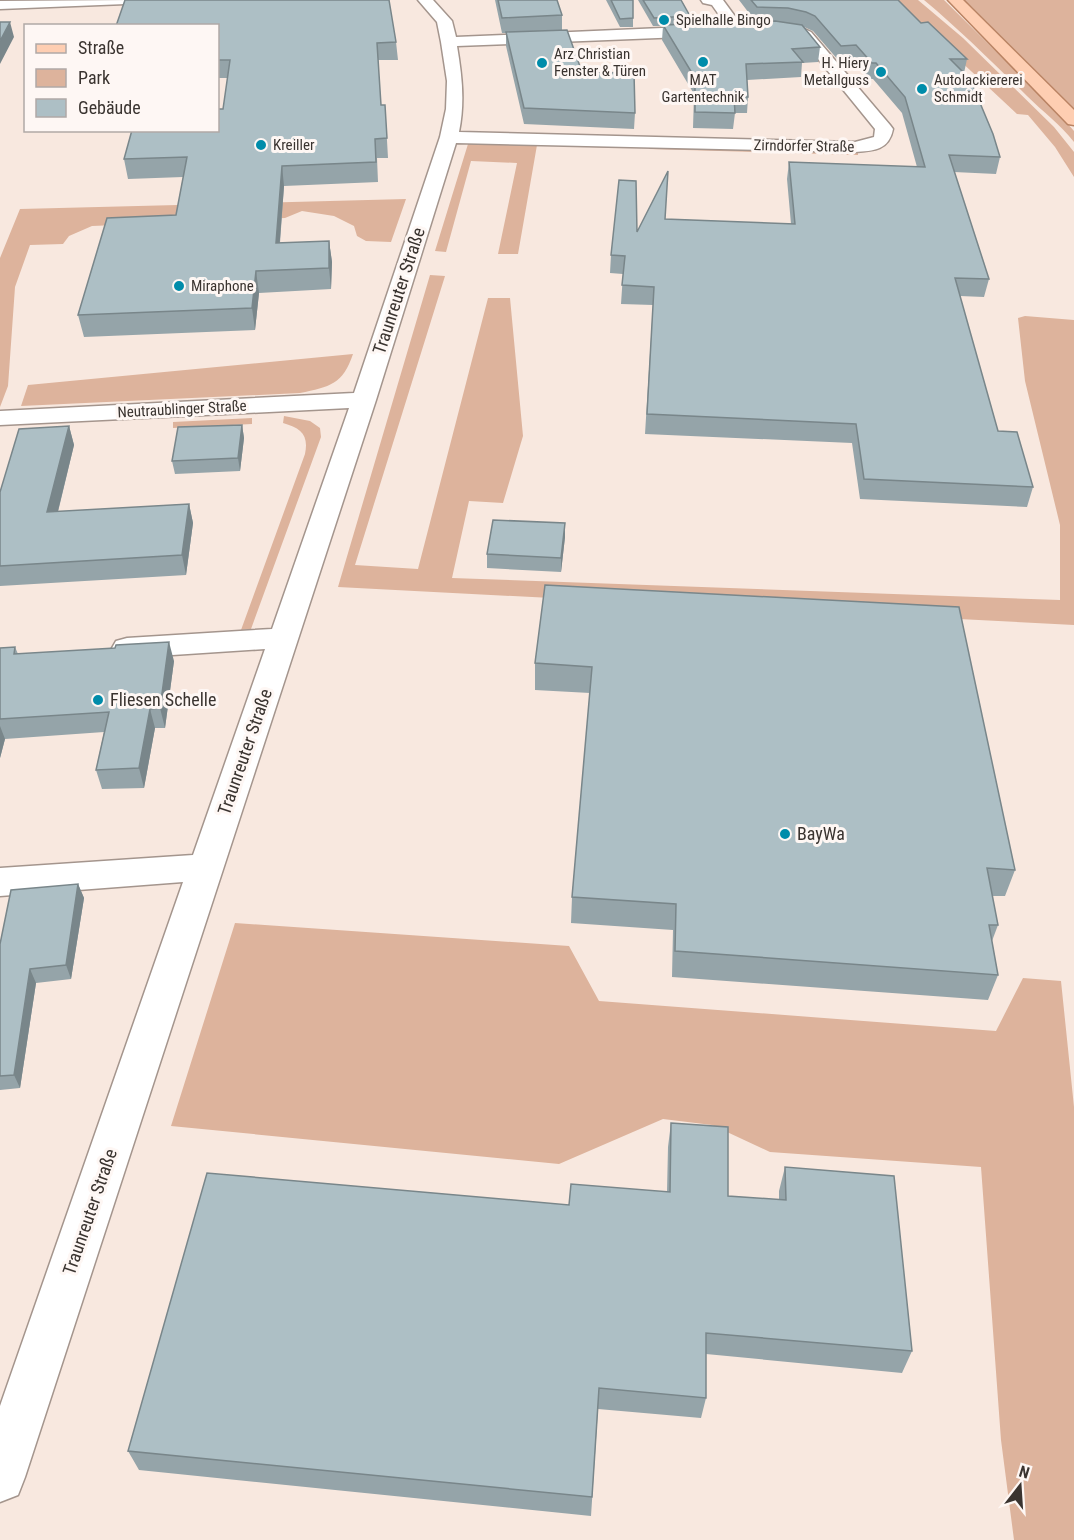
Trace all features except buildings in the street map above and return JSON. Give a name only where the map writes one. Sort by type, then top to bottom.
[{"type":"main road","points":[[955,0],[1074,120]]},
{"type":"street","points":[[0,5],[126,0]]},
{"type":"street","points":[[708,0],[717,2],[737,30]]},
{"type":"street","name":"Zirndorfer Straße","points":[[445,15],[737,30],[788,29],[806,35],[884,129],[882,140],[868,146],[855,147],[449,136]]},
{"type":"street","name":"Traunreuter Straße","points":[[0,1477],[364,400],[449,136],[455,109],[455,81],[445,15]]},
{"type":"street","name":"Neutraublinger Straße","points":[[0,418],[364,400]]},
{"type":"street","points":[[94,650],[284,638]]},
{"type":"street","points":[[0,882],[206,867]]},
{"type":"green space","points":[[895,0],[918,0],[963,38],[1054,127],[1074,152],[1074,177],[1055,147],[1028,115],[1017,114]]},
{"type":"green space","points":[[924,0],[944,0],[1059,114],[1074,131],[1074,142],[951,23]]},
{"type":"green space","points":[[964,0],[1074,0],[1074,110],[972,7]]},
{"type":"green space","points":[[479,142],[618,144],[617,148],[537,145],[518,254],[498,254],[517,163],[471,161],[446,252],[435,251],[468,144]]},
{"type":"green space","points":[[649,145],[858,151],[858,155],[649,149]]},
{"type":"green space","points":[[406,199],[391,242],[366,241],[357,236],[354,226],[334,216],[302,211],[285,218],[92,226],[69,236],[63,244],[30,245],[15,287],[8,386],[0,407],[0,258],[20,209]]},
{"type":"green space","points":[[430,275],[445,276],[355,565],[418,569],[488,298],[510,298],[523,436],[503,503],[469,501],[452,578],[1060,600],[1060,525],[1025,381],[1018,318],[1025,316],[1074,320],[1074,625],[338,587]]},
{"type":"green space","points":[[353,354],[340,378],[320,389],[300,393],[21,406],[28,385]]},
{"type":"green space","points":[[284,416],[310,421],[320,428],[321,437],[251,629],[241,630],[305,454],[305,437],[295,427],[283,423]]},
{"type":"green space","points":[[252,418],[252,424],[173,428],[173,422]]},
{"type":"green space","points":[[235,923],[569,946],[599,1001],[996,1031],[1023,978],[1061,981],[1074,1107],[1074,1540],[1014,1540],[1001,1440],[981,1167],[770,1152],[712,1125],[663,1119],[559,1164],[171,1126]]},
{"type":"place","name":"Spielhalle Bingo","points":[[664,20]]},
{"type":"place","name":"MAT Gartentechnik","points":[[703,62]]},
{"type":"place","name":"Arz Christian Fenster & Türen","points":[[542,63]]},
{"type":"place","name":"H. Hiery Metallguss","points":[[881,72]]},
{"type":"place","name":"Autolackiererei Schmidt","points":[[922,89]]},
{"type":"place","name":"Kreiller","points":[[261,145]]},
{"type":"place","name":"Miraphone","points":[[179,286]]},
{"type":"place","name":"Fliesen Schelle","points":[[98,700]]},
{"type":"place","name":"BayWa","points":[[785,834]]}]
